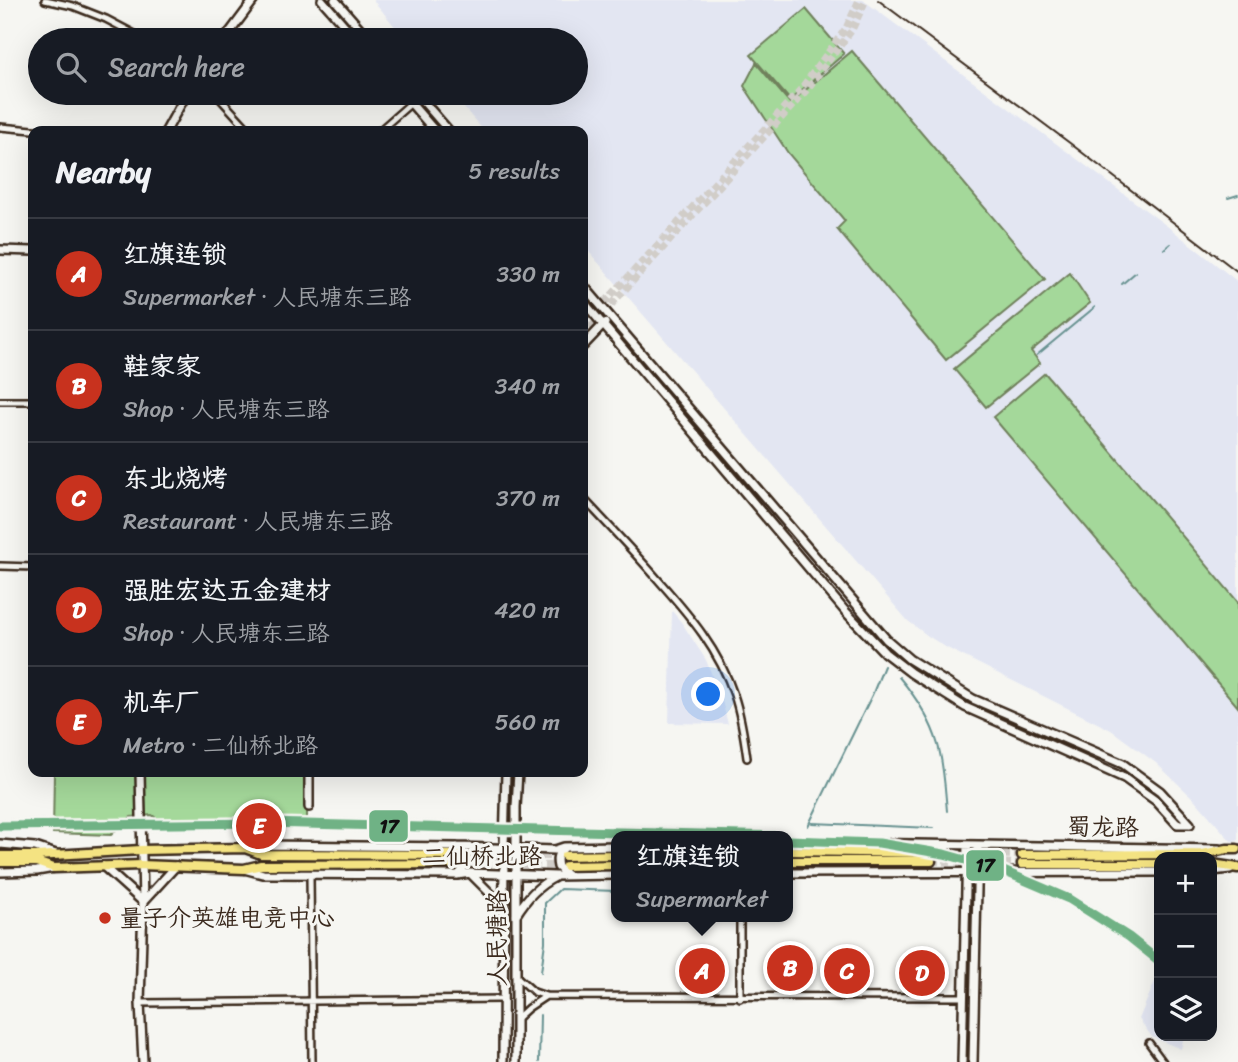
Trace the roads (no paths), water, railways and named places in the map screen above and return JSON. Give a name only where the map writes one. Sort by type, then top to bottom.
[{"type":"main road","points":[[233,28],[254,0]]},
{"type":"main road","points":[[321,0],[346,28]]},
{"type":"main road","points":[[335,0],[360,28]]},
{"type":"main road","points":[[169,126],[180,105]]},
{"type":"main road","points":[[413,105],[431,126]]},
{"type":"main road","points":[[427,105],[445,126]]},
{"type":"main road","points":[[0,250],[28,251]]},
{"type":"main road","points":[[588,291],[871,622],[909,659],[973,699],[1123,764],[1160,791],[1190,824],[1177,824],[1156,801],[1124,778],[965,707],[885,653],[845,611],[588,310]]},
{"type":"main road","points":[[588,305],[596,301]]},
{"type":"main road","points":[[588,341],[611,318]]},
{"type":"main road","points":[[140,777],[143,902],[140,1003],[143,1062]]},
{"type":"main road","points":[[309,777],[309,807]]},
{"type":"main road","name":"人民塘路","points":[[503,1062],[506,777]]},
{"type":"main road","name":"人民塘路","points":[[516,1062],[518,777]]},
{"type":"main road","name":"蜀龙路","points":[[793,842],[1237,849]]},
{"type":"main road","points":[[0,844],[35,847],[56,854]]},
{"type":"main road","points":[[962,1062],[967,845]]},
{"type":"main road","points":[[973,1062],[978,845]]},
{"type":"main road","points":[[568,876],[558,867],[558,854],[611,847]]},
{"type":"main road","points":[[0,856],[244,848],[261,854],[457,855],[463,852],[463,869],[457,875]]},
{"type":"main road","points":[[244,869],[261,865],[457,855],[504,848],[611,855]]},
{"type":"main road","name":"蜀龙路","points":[[1022,855],[1203,855],[1227,849]]},
{"type":"main road","points":[[793,851],[930,857],[793,861]]},
{"type":"main road","name":"二仙桥北路","points":[[0,862],[36,862],[54,867]]},
{"type":"main road","name":"蜀龙路","points":[[1022,864],[1154,864]]},
{"type":"main road","name":"二仙桥北路","points":[[0,872],[37,871],[54,867],[141,865],[244,869],[263,874],[611,875]]},
{"type":"main road","points":[[566,866],[611,865]]},
{"type":"main road","points":[[1217,865],[1238,868]]},
{"type":"main road","points":[[103,866],[143,902]]},
{"type":"main road","points":[[143,902],[176,866]]},
{"type":"main road","points":[[1217,870],[1238,868]]},
{"type":"main road","name":"蜀龙路","points":[[978,873],[1154,872]]},
{"type":"main road","points":[[470,873],[499,902],[504,913]]},
{"type":"main road","points":[[793,873],[978,873]]},
{"type":"main road","points":[[516,915],[524,902],[556,876]]},
{"type":"street","points":[[45,0],[73,6],[123,28]]},
{"type":"street","points":[[226,105],[245,126]]},
{"type":"street","points":[[385,126],[409,105]]},
{"type":"street","points":[[0,127],[28,130]]},
{"type":"street","points":[[0,401],[28,401]]},
{"type":"street","points":[[588,503],[703,633],[733,694],[743,726],[747,758]]},
{"type":"street","points":[[0,566],[28,567]]},
{"type":"street","points":[[310,875],[312,1062]]},
{"type":"street","points":[[740,922],[740,998]]},
{"type":"street","points":[[516,976],[534,992],[546,996],[964,997]]},
{"type":"street","points":[[516,1019],[546,996]]},
{"type":"street","points":[[140,1003],[503,999]]},
{"type":"street","points":[[1149,1043],[1163,1062]]},
{"type":"waterway","points":[[1228,198],[1238,195]]},
{"type":"waterway","points":[[1164,249],[1170,244]]},
{"type":"waterway","points":[[1122,284],[1136,272]]},
{"type":"waterway","points":[[1037,355],[1095,307]]},
{"type":"waterway","points":[[808,826],[884,666]]},
{"type":"waterway","points":[[899,677],[922,709],[935,736],[942,761],[947,811]]},
{"type":"waterway","points":[[812,823],[933,828]]},
{"type":"waterway","points":[[541,972],[545,942],[545,903],[560,889],[611,891]]},
{"type":"waterway","points":[[539,1062],[540,1015]]},
{"type":"tunnel","points":[[588,321],[800,90],[846,28],[859,0]]},
{"type":"tunnel","points":[[588,331],[806,91],[852,30],[866,0]]},
{"type":"tunnel","points":[[930,853],[1022,855]]},
{"type":"tunnel","points":[[457,855],[562,856]]},
{"type":"tunnel","points":[[931,861],[1022,864]]},
{"type":"tunnel","points":[[460,864],[563,866]]},
{"type":"railway","points":[[878,0],[1238,272]]},
{"type":"place","name":"机车厂","points":[[259,826]]},
{"type":"place","name":"量子介英雄电竞中心","points":[[105,918]]},
{"type":"place","name":"鞋家家","points":[[790,968]]},
{"type":"place","name":"红旗连锁","points":[[702,971]]},
{"type":"place","name":"东北烧烤","points":[[847,971]]},
{"type":"place","name":"强胜宏达五金建材","points":[[922,973]]}]
